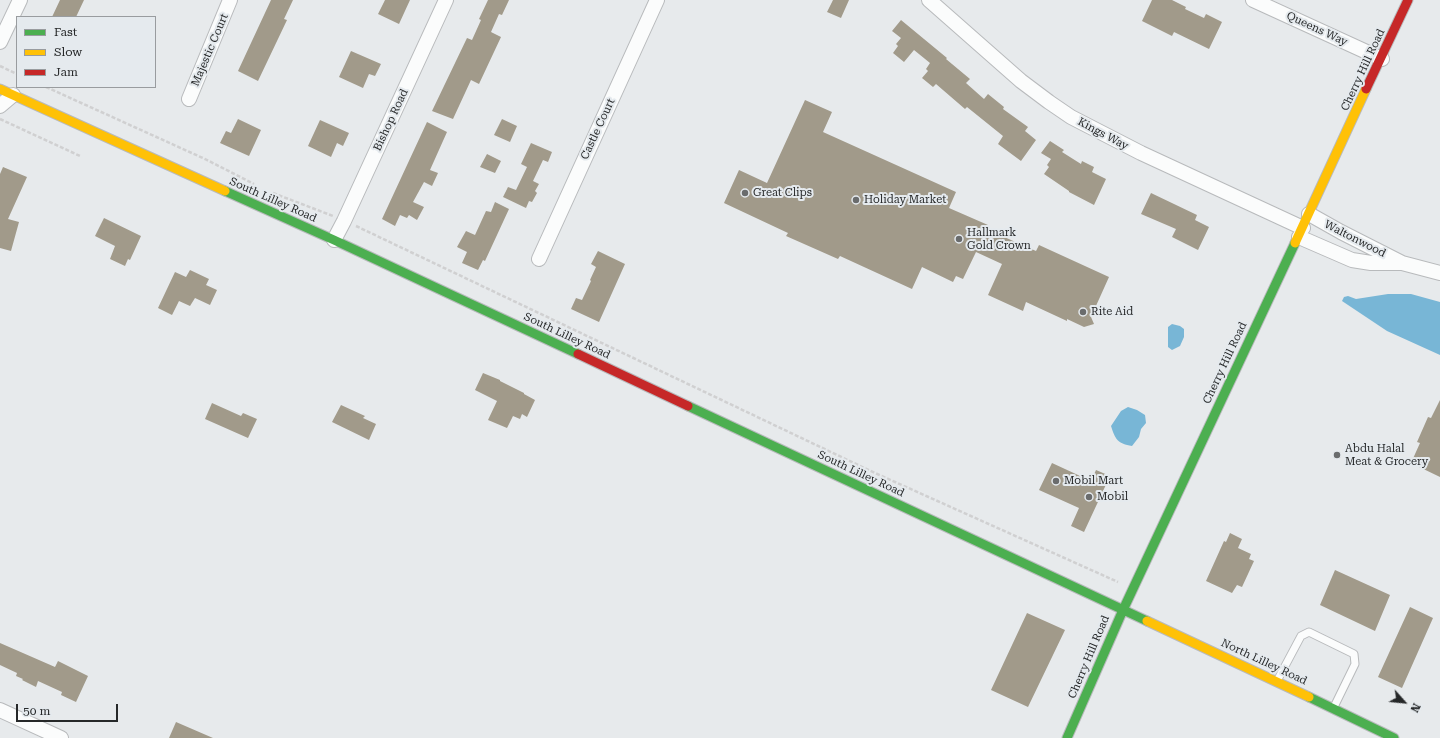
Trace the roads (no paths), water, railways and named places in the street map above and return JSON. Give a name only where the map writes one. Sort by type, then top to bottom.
[{"type":"street","points":[[0,42],[20,0]]},
{"type":"street","name":"Majestic Court","points":[[189,99],[230,0]]},
{"type":"street","name":"Bishop Road","points":[[334,240],[446,0]]},
{"type":"street","name":"Castle Court","points":[[539,259],[657,0]]},
{"type":"street","name":"Kings Way","points":[[929,0],[1021,81],[1071,117],[1106,136],[1300,232]]},
{"type":"street","name":"Queens Way","points":[[1253,0],[1382,59]]},
{"type":"street","name":"Cherry Hill Road","points":[[1067,738],[1132,589],[1382,59],[1408,0]]},
{"type":"street","points":[[0,106],[6,92]]},
{"type":"street","name":"South Lilley Road","points":[[6,92],[334,240],[1123,610]]},
{"type":"street","name":"Waltonwood","points":[[1309,214],[1402,263],[1440,273]]},
{"type":"street","name":"Waltonwood","points":[[1300,232],[1352,260],[1371,263],[1402,263]]},
{"type":"street","name":"North Lilley Road","points":[[1123,610],[1394,738]]},
{"type":"street","points":[[0,710],[59,738]]},
{"type":"lane","points":[[1277,682],[1301,636],[1309,632],[1354,654],[1355,664],[1333,709]]},
{"type":"water","points":[[1388,294],[1411,294],[1440,302],[1440,355],[1387,331],[1342,301],[1344,297],[1348,296],[1356,299]]},
{"type":"water","points":[[1172,324],[1180,326],[1184,329],[1184,337],[1180,346],[1172,350],[1168,347],[1168,327]]},
{"type":"water","points":[[1128,407],[1145,415],[1146,423],[1141,429],[1139,437],[1132,446],[1120,442],[1114,434],[1111,426],[1121,411]]},
{"type":"place","name":"Great Clips","points":[[745,193]]},
{"type":"place","name":"Holiday Market","points":[[856,200]]},
{"type":"place","name":"Hallmark Gold Crown","points":[[959,239]]},
{"type":"place","name":"Rite Aid","points":[[1083,312]]},
{"type":"place","name":"Abdu Halal Meat & Grocery","points":[[1337,455]]},
{"type":"place","name":"Mobil Mart","points":[[1056,481]]},
{"type":"place","name":"Mobil","points":[[1089,497]]}]
